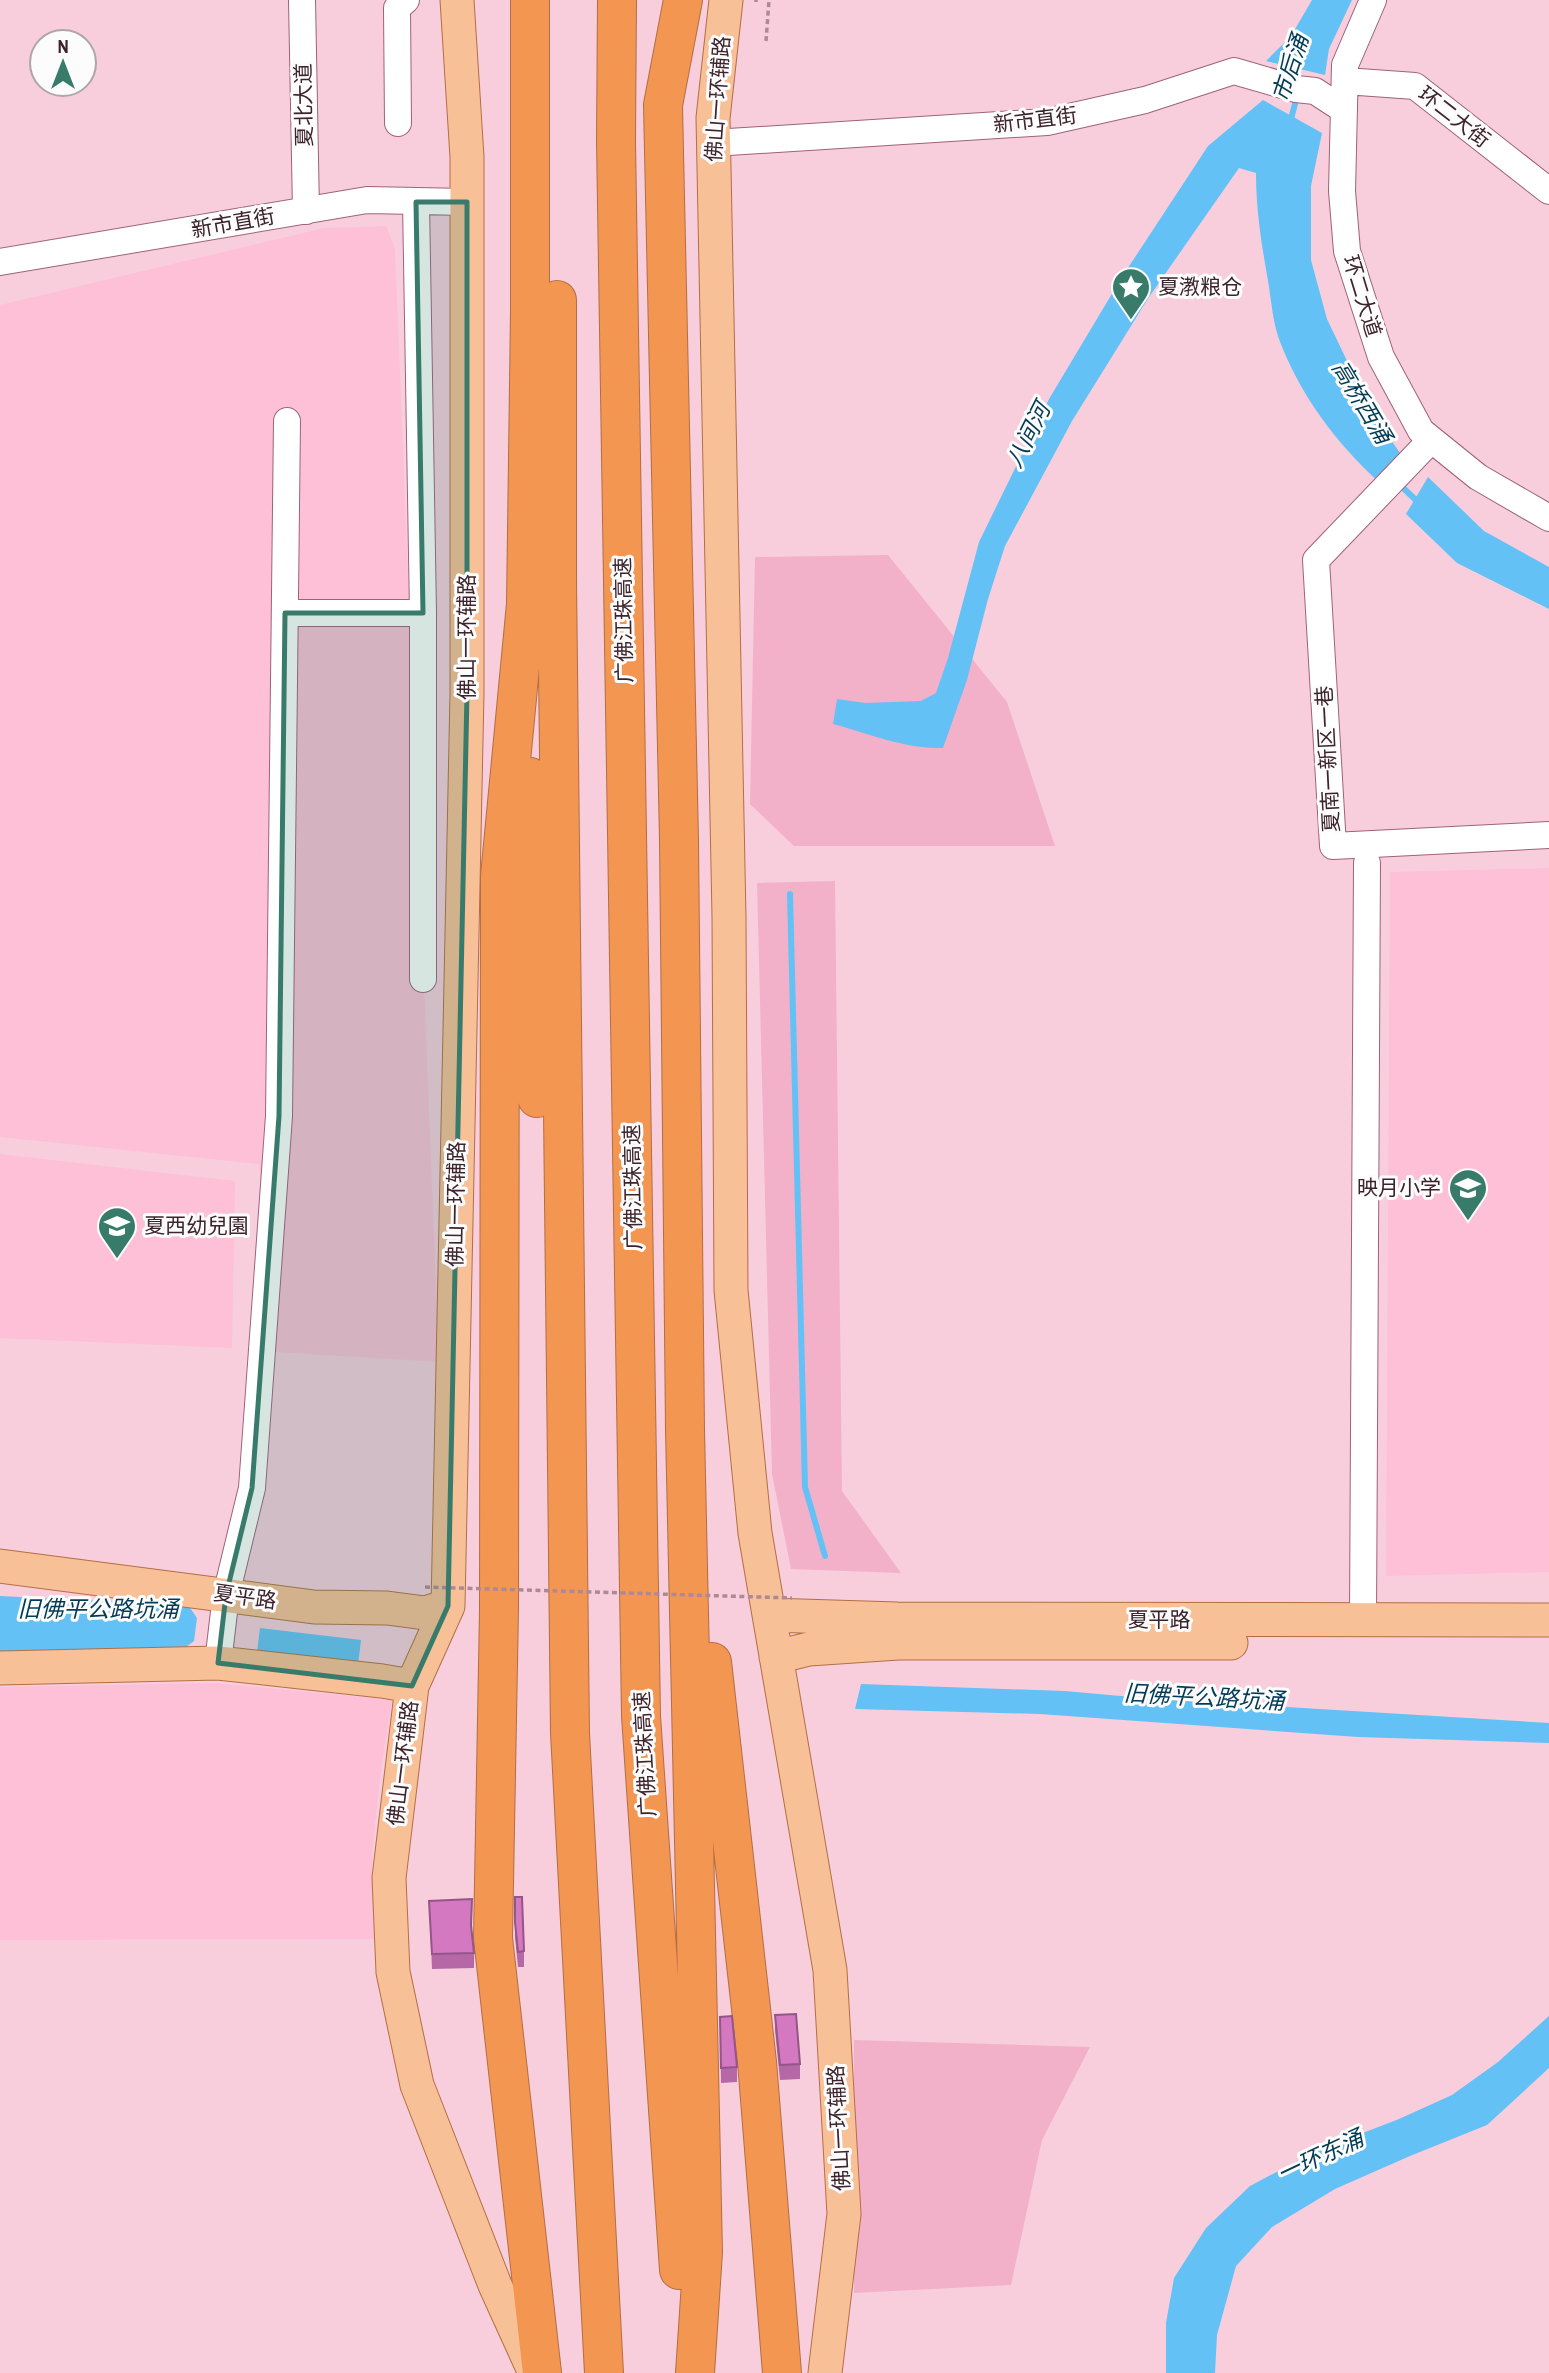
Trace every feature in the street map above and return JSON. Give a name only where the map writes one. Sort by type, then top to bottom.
[{"type":"highway","points":[[530,0],[526,604],[545,1498],[569,1654]]},
{"type":"highway","points":[[555,0],[557,579],[570,1733],[604,2373]]},
{"type":"highway","name":"广佛江珠高速","points":[[617,0],[616,155],[641,1716],[686,2373]]},
{"type":"highway","points":[[661,0],[679,841],[685,1430],[703,2252],[695,2373]]},
{"type":"highway","points":[[663,105],[683,0]]},
{"type":"highway","points":[[526,604],[499,876],[499,1609],[493,1938],[542,2373]]},
{"type":"highway","points":[[685,1430],[746,1959],[782,2373]]},
{"type":"main road","name":"佛山一环辅路","points":[[457,0],[467,157],[467,706],[436,1597],[412,1686],[390,1878],[393,1972],[417,2085],[495,2285],[535,2373]]},
{"type":"main road","name":"佛山一环辅路","points":[[746,1],[713,118],[729,916],[731,1290],[755,1533],[780,1607],[776,1657],[830,1970],[844,2214],[825,2373]]},
{"type":"main road","name":"夏平路","points":[[0,1566],[314,1606],[387,1608],[425,1613],[436,1597]]},
{"type":"main road","name":"夏平路","points":[[780,1607],[897,1619],[1549,1620]]},
{"type":"main road","name":"夏平路","points":[[776,1657],[808,1649],[898,1643],[1549,1643]]},
{"type":"main road","points":[[0,1668],[218,1663],[412,1686]]},
{"type":"street","name":"夏北大道","points":[[302,0],[306,211]]},
{"type":"street","points":[[398,123],[397,8],[406,0]]},
{"type":"street","name":"环二大道","points":[[1373,0],[1345,65],[1342,191],[1347,251],[1381,357],[1422,431],[1431,440],[1478,477],[1549,518]]},
{"type":"street","name":"新市直街","points":[[713,143],[1047,122],[1145,100],[1234,71],[1306,90],[1344,110]]},
{"type":"street","name":"环二大街","points":[[1345,81],[1415,86],[1546,181]]},
{"type":"street","name":"新市直街","points":[[0,262],[367,200],[467,202]]},
{"type":"street","points":[[416,202],[423,613],[423,979]]},
{"type":"street","points":[[218,1663],[226,1595],[252,1488],[279,1116],[287,421]]},
{"type":"street","name":"夏南一新区一巷","points":[[1431,440],[1316,560],[1333,846],[1549,835]]},
{"type":"street","points":[[285,613],[423,613]]},
{"type":"street","points":[[1363,1620],[1367,863]]},
{"type":"path","points":[[766,41],[769,0]]},
{"type":"path","points":[[436,1597],[780,1607]]},
{"type":"highlighted area","points":[[416,202],[467,202],[467,693],[448,1606],[412,1686],[218,1663],[226,1595],[252,1488],[279,1116],[285,613],[423,613]]},
{"type":"shaded area","points":[[386,226],[395,248],[439,1362],[276,1352],[259,1164],[0,1137],[0,305],[324,228]]},
{"type":"shaded area","points":[[888,555],[1007,702],[1055,846],[794,846],[750,804],[755,557]]},
{"type":"shaded area","name":"映月小学","points":[[1549,868],[1549,1572],[1386,1576],[1390,872]]},
{"type":"shaded area","points":[[835,881],[842,1491],[901,1573],[791,1569],[772,1474],[757,883]]},
{"type":"shaded area","name":"夏西幼兒園","points":[[0,1154],[235,1181],[232,1348],[0,1338]]},
{"type":"shaded area","points":[[215,1683],[392,1700],[372,1853],[374,1939],[0,1940],[0,1687]]},
{"type":"shaded area","points":[[854,2040],[1090,2047],[1042,2140],[1011,2285],[854,2293]]},
{"type":"water","points":[[1312,0],[1352,0],[1329,49],[1325,75],[1266,61],[1291,36]]},
{"type":"water","points":[[1263,100],[1322,133],[1311,186],[1311,260],[1327,319],[1371,411],[1402,456],[1380,483],[1334,435],[1297,380],[1275,324],[1259,224],[1256,173],[1239,168],[1149,297],[1072,421],[1005,546],[967,680],[943,748],[901,743],[833,724],[837,699],[865,703],[921,701],[936,693],[979,542],[1049,399],[1122,277],[1208,146]]},
{"type":"water","points":[[1428,477],[1484,531],[1549,567],[1549,609],[1457,563],[1406,514]]},
{"type":"water","name":"旧佛平公路坑涌","points":[[0,1596],[188,1605],[197,1618],[194,1641],[174,1656],[0,1657]]},
{"type":"water","points":[[260,1628],[361,1640],[358,1665],[257,1652]]},
{"type":"water","points":[[861,1684],[1065,1691],[1154,1699],[1549,1723],[1549,1743],[1358,1737],[1040,1714],[855,1709]]},
{"type":"water","name":"一环东涌","points":[[1549,2016],[1549,2068],[1487,2125],[1335,2189],[1272,2227],[1236,2266],[1217,2335],[1215,2373],[1166,2373],[1166,2323],[1174,2278],[1206,2228],[1250,2186],[1316,2151],[1452,2095],[1498,2062]]},
{"type":"building","points":[[515,1897],[522,1897],[524,1951],[518,1952],[515,1922]]},
{"type":"building","points":[[472,1899],[474,1953],[432,1954],[429,1901]]},
{"type":"building","points":[[796,2014],[800,2064],[780,2065],[775,2015]]},
{"type":"building","points":[[732,2016],[737,2067],[721,2068],[720,2017]]},
{"type":"waterway","name":"市后涌","points":[[1290,123],[1297,96]]},
{"type":"waterway","name":"高桥西涌","points":[[1399,484],[1419,503]]},
{"type":"waterway","points":[[790,894],[805,1487],[825,1556]]},
{"type":"place","name":"夏漖粮仓","points":[[1131,321]]},
{"type":"place","name":"映月小学","points":[[1468,1222]]},
{"type":"place","name":"夏西幼兒園","points":[[117,1260]]},
{"type":"water label","name":"八间河","points":[[1028,435]]}]
